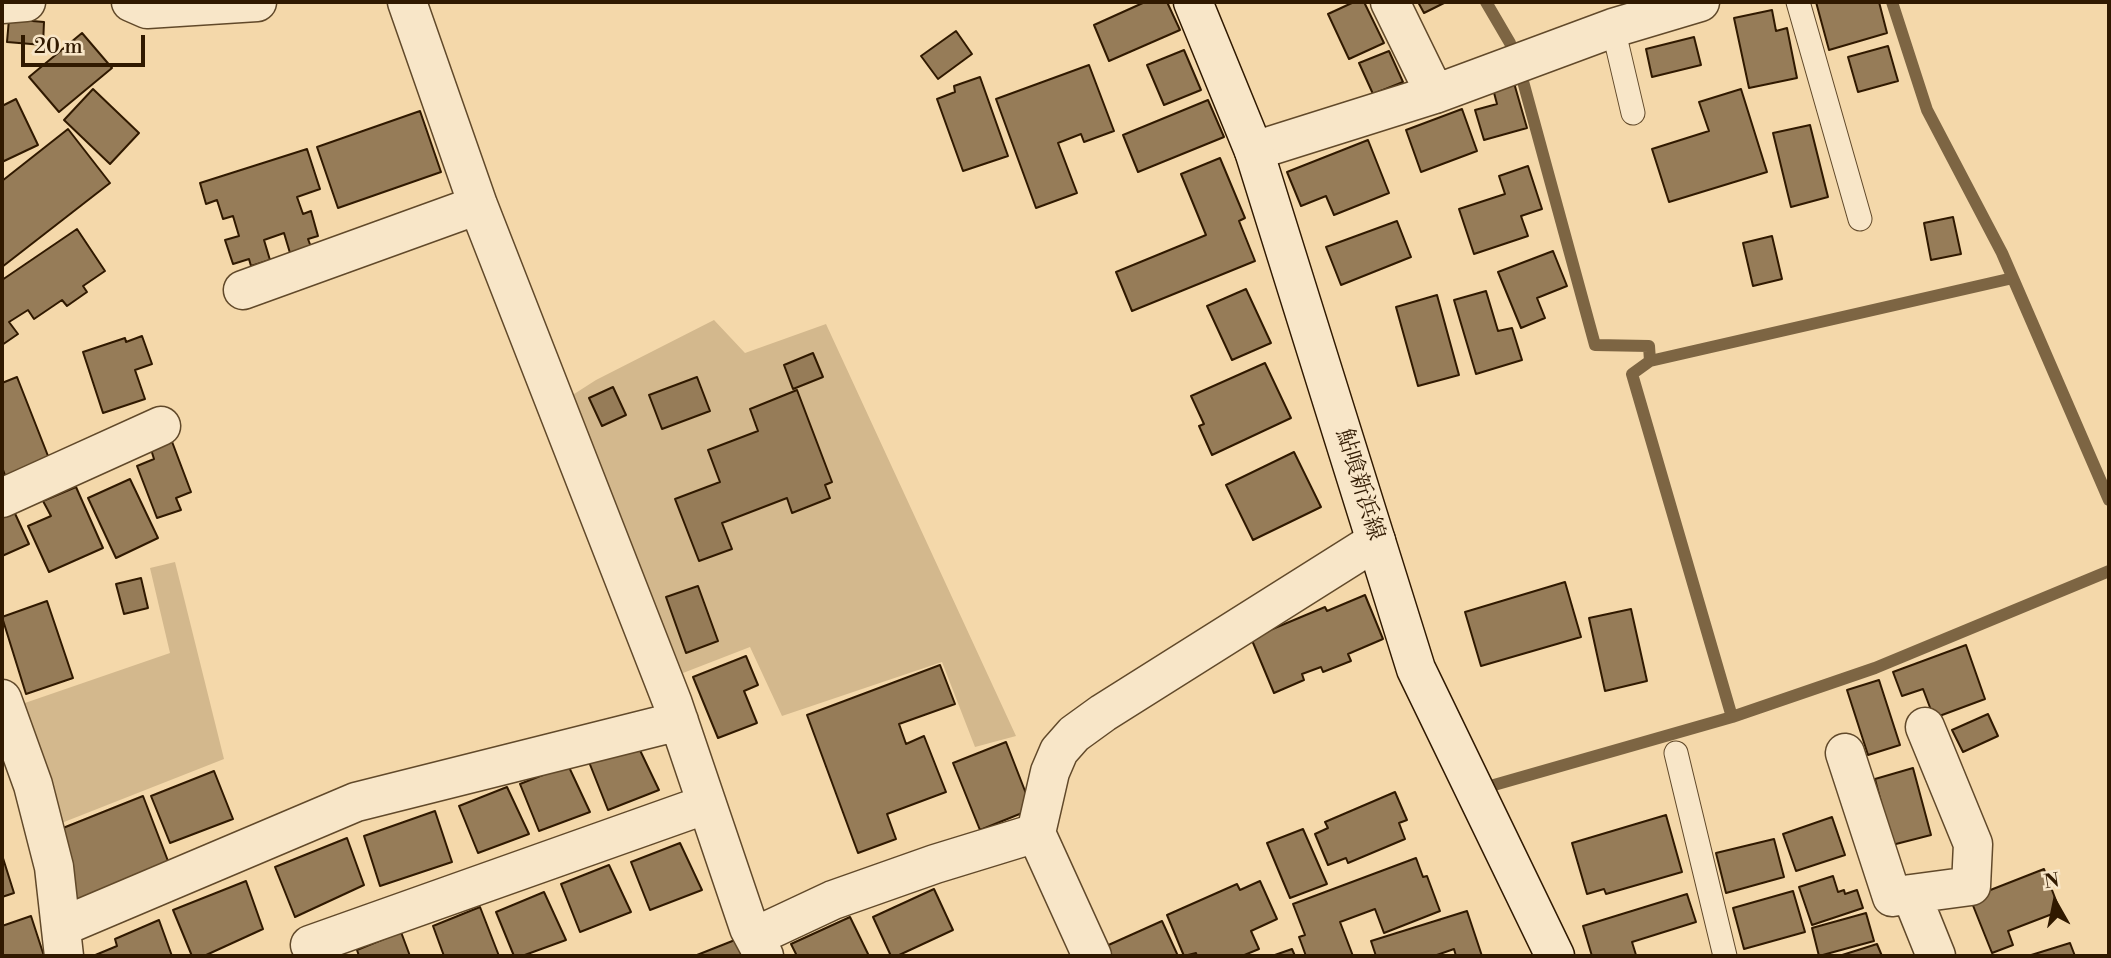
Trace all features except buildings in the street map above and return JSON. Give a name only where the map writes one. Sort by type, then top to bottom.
[{"type":"street","points":[[2,4],[26,2]]},
{"type":"street","points":[[131,2],[147,9],[257,2]]},
{"type":"street","points":[[407,2],[478,205],[679,721],[759,946],[833,900],[935,864],[1036,833]]},
{"type":"street","name":"鮎喰新浜線","points":[[1193,2],[1254,151],[1416,669],[1555,956]]},
{"type":"street","points":[[1391,2],[1435,94]]},
{"type":"street","points":[[1254,151],[1435,94],[1613,28],[1700,2]]},
{"type":"street","points":[[243,290],[478,205]]},
{"type":"street","points":[[2,498],[161,426]]},
{"type":"street","points":[[1092,956],[1036,833],[1050,772],[1059,751],[1074,734],[1103,713],[1376,541]]},
{"type":"street","points":[[2,699],[33,785],[54,867],[62,942],[356,802],[679,721]]},
{"type":"street","points":[[1845,753],[1892,897],[1971,886],[1973,844],[1925,727]]},
{"type":"street","points":[[310,945],[707,804]]},
{"type":"street","points":[[1911,894],[1936,956]]},
{"type":"lane","points":[[1798,2],[1860,219]]},
{"type":"lane","points":[[1613,28],[1633,113]]},
{"type":"lane","points":[[1676,753],[1725,956]]},
{"type":"shaded area","points":[[714,320],[745,353],[826,324],[1016,736],[975,747],[942,662],[782,716],[750,647],[683,673],[571,396],[596,380]]},
{"type":"shaded area","points":[[175,562],[224,759],[59,824],[22,704],[170,653],[150,568]]},
{"type":"waterway","points":[[1486,2],[1510,43]]},
{"type":"waterway","points":[[1892,2],[1927,110],[2002,253],[2109,500]]},
{"type":"waterway","points":[[1521,74],[1595,345],[1649,346],[1650,361],[2013,278]]},
{"type":"waterway","points":[[1650,361],[1632,374],[1732,717],[1875,668],[2109,571]]},
{"type":"waterway","points":[[1494,785],[1732,717]]}]
